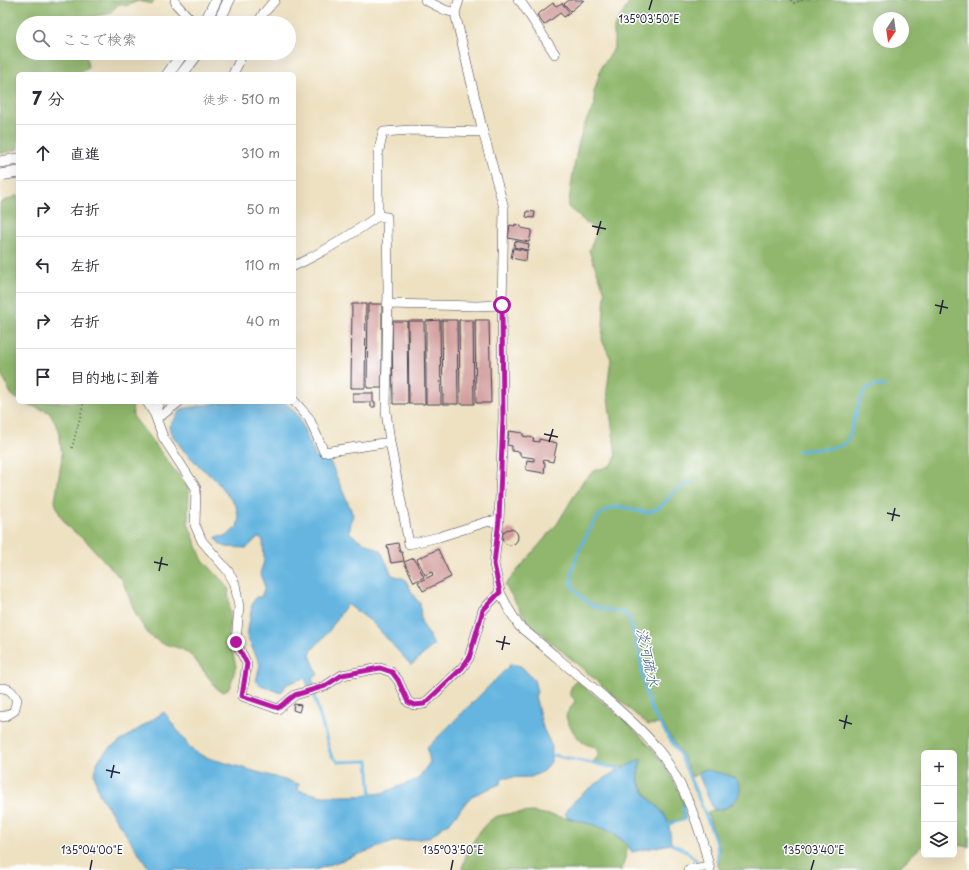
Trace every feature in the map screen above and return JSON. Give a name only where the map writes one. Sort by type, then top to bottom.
[{"type":"street","points":[[175,0],[176,4],[187,16]]},
{"type":"street","points":[[208,16],[216,0]]},
{"type":"street","points":[[221,16],[229,0]]},
{"type":"street","points":[[262,16],[275,0]]},
{"type":"street","points":[[425,0],[445,10],[455,13]]},
{"type":"street","points":[[459,0],[455,13],[483,132],[504,208],[502,305],[503,419],[499,520],[494,564],[500,592],[508,608],[520,626],[637,725],[663,756],[690,804],[700,832],[709,868],[688,870]]},
{"type":"street","points":[[518,0],[521,2],[555,54]]},
{"type":"street","points":[[169,72],[178,60]]},
{"type":"street","points":[[184,72],[193,60]]},
{"type":"street","points":[[234,72],[239,60]]},
{"type":"street","points":[[378,216],[378,155],[383,132],[411,130],[483,132]]},
{"type":"street","points":[[0,162],[16,159]]},
{"type":"street","points":[[0,175],[16,172]]},
{"type":"street","points":[[296,265],[314,257],[353,234],[378,216],[387,217],[386,411],[390,442],[409,544],[439,537],[486,522],[499,520]]},
{"type":"street","points":[[387,304],[477,306],[502,305]]},
{"type":"street","points":[[296,403],[309,418],[324,452],[390,442]]},
{"type":"street","points":[[148,404],[155,415],[163,437],[196,488],[195,525],[202,541],[228,571],[235,584],[239,608],[236,642],[247,664],[242,696],[278,708],[295,695],[325,686],[342,675],[380,668],[392,672],[398,680],[408,702],[414,705],[424,704],[462,668],[469,658],[483,610],[500,592]]},
{"type":"street","points":[[155,415],[158,404]]},
{"type":"street","points":[[155,415],[162,415],[176,404]]},
{"type":"street","points":[[0,688],[12,691],[17,700],[14,711],[4,717],[0,716]]},
{"type":"path","points":[[790,0],[794,3],[802,0]]},
{"type":"path","points":[[72,448],[83,404]]},
{"type":"green space","points":[[0,0],[155,0],[152,4],[138,1],[126,6],[119,4],[109,14],[95,16],[16,16],[16,60],[87,60],[88,68],[83,72],[16,72],[16,150],[0,154]]},
{"type":"green space","points":[[631,0],[969,0],[969,847],[957,845],[957,750],[921,750],[921,847],[896,870],[720,870],[718,865],[719,848],[707,812],[725,808],[733,803],[739,791],[739,787],[734,778],[704,770],[692,777],[682,755],[662,724],[648,725],[527,621],[505,585],[557,524],[583,481],[594,471],[607,467],[613,463],[616,456],[607,390],[611,359],[602,340],[605,292],[589,251],[597,232],[568,207],[579,141],[588,116],[595,105],[594,92],[602,65],[614,48],[614,27]]},
{"type":"green space","points":[[16,196],[16,398],[11,394],[0,371],[0,203]]},
{"type":"green space","points":[[27,404],[132,404],[133,416],[189,489],[188,523],[202,559],[228,587],[230,617],[229,638],[236,666],[230,687],[224,692],[218,690],[193,657],[182,649],[161,643],[149,635],[137,617],[122,580],[86,541],[68,527],[60,515],[55,502],[62,457],[59,430],[49,412]]},
{"type":"green space","points":[[576,680],[634,729],[654,751],[669,773],[685,804],[682,805],[684,818],[668,823],[664,814],[647,795],[639,782],[638,774],[641,758],[623,767],[612,767],[593,762],[598,756],[598,750],[584,743],[578,738],[566,717],[575,700],[570,693]]},
{"type":"green space","points":[[532,812],[583,822],[608,831],[628,846],[622,870],[462,870],[463,863],[470,847],[480,831],[492,819],[506,814]]},
{"type":"water","points":[[210,404],[286,404],[298,415],[316,458],[328,457],[353,515],[349,532],[358,539],[381,551],[392,575],[405,579],[415,598],[420,603],[421,621],[434,645],[411,665],[372,622],[347,604],[329,631],[312,650],[310,655],[318,675],[312,677],[314,684],[308,686],[305,678],[287,684],[281,693],[258,684],[256,682],[260,664],[247,637],[252,605],[256,597],[261,597],[265,587],[260,574],[264,561],[263,541],[261,538],[257,538],[247,548],[226,547],[219,543],[216,537],[227,536],[237,527],[239,520],[236,506],[213,477],[201,468],[184,451],[171,433],[169,426],[182,409]]},
{"type":"water","points":[[511,664],[521,666],[534,680],[537,692],[535,696],[543,728],[552,747],[551,762],[544,771],[531,777],[503,778],[500,784],[474,795],[451,821],[428,838],[393,842],[315,870],[150,870],[99,794],[94,774],[98,761],[107,750],[164,712],[192,750],[205,757],[299,784],[298,790],[322,796],[358,796],[382,793],[418,779],[430,762],[427,748]]},
{"type":"water","points":[[641,758],[638,774],[639,782],[644,792],[666,817],[671,844],[632,852],[626,844],[612,833],[604,829],[568,818],[565,813],[581,795],[608,776]]},
{"type":"water","points":[[704,770],[729,775],[734,778],[739,783],[740,789],[736,800],[725,808],[713,809],[698,773]]},
{"type":"building","points":[[569,0],[584,0],[571,11],[564,4]]},
{"type":"building","points":[[553,3],[556,6],[562,3],[570,13],[564,17],[560,13],[544,25],[537,15]]},
{"type":"building","points":[[527,211],[535,212],[534,218],[526,217]]},
{"type":"building","points":[[515,224],[521,226],[521,228],[532,230],[529,242],[508,238],[510,225],[515,226]]},
{"type":"building","points":[[515,241],[529,244],[528,250],[514,247]]},
{"type":"building","points":[[513,248],[527,251],[526,261],[511,258]]},
{"type":"building","points":[[352,304],[366,304],[365,388],[351,388]]},
{"type":"building","points":[[368,304],[382,304],[382,388],[367,388]]},
{"type":"building","points":[[440,320],[441,404],[426,404],[426,321]]},
{"type":"building","points":[[442,320],[457,320],[458,404],[443,404]]},
{"type":"building","points":[[459,320],[473,320],[474,404],[460,404]]},
{"type":"building","points":[[475,320],[489,320],[491,403],[476,403]]},
{"type":"building","points":[[392,321],[407,321],[408,404],[393,404]]},
{"type":"building","points":[[408,321],[424,321],[425,404],[409,404]]},
{"type":"building","points":[[353,393],[373,393],[373,402],[375,402],[375,407],[371,407],[371,402],[353,402]]},
{"type":"building","points":[[509,431],[523,433],[523,436],[534,438],[533,441],[539,442],[539,439],[557,443],[553,462],[544,460],[543,462],[545,463],[544,473],[526,470],[527,460],[534,461],[534,458],[520,456],[520,452],[512,451],[512,446],[507,445]]},
{"type":"building","points":[[510,529],[517,534],[518,537],[513,544],[510,545],[503,540],[502,537],[507,530]]},
{"type":"building","points":[[398,543],[404,561],[391,563],[387,545]]},
{"type":"building","points":[[438,549],[451,577],[423,591],[418,582],[433,575],[432,572],[425,575],[417,559]]},
{"type":"building","points":[[414,558],[424,577],[414,582],[404,562]]},
{"type":"building","points":[[294,704],[301,705],[299,712],[293,710]]},
{"type":"waterway","name":"淡河疏水","points":[[798,451],[828,448],[844,444],[851,432],[862,396],[873,386],[885,386]]},
{"type":"waterway","name":"淡河疏水","points":[[692,482],[683,486],[670,496],[660,507],[653,511],[643,512],[617,507],[608,509],[599,516],[589,530],[579,551],[572,573],[572,581],[574,588],[583,599],[600,608],[620,612],[629,617],[640,657],[647,697],[653,713],[680,755],[699,799],[717,844],[717,862]]},
{"type":"waterway","points":[[311,685],[331,755],[338,762],[368,761],[371,795]]},
{"type":"waterway","points":[[552,755],[573,759]]},
{"type":"waterway","points":[[577,760],[620,769]]},
{"type":"waterway","points":[[669,824],[685,819],[683,806],[685,806]]},
{"type":"waterway","points":[[671,844],[685,850],[696,860]]},
{"type":"route","points":[[236,642],[247,664],[242,696],[278,708],[295,695],[325,686],[342,675],[380,668],[392,672],[398,680],[408,702],[414,705],[424,704],[462,668],[469,658],[483,610],[500,592],[494,564],[499,520],[503,419],[502,305]]}]
